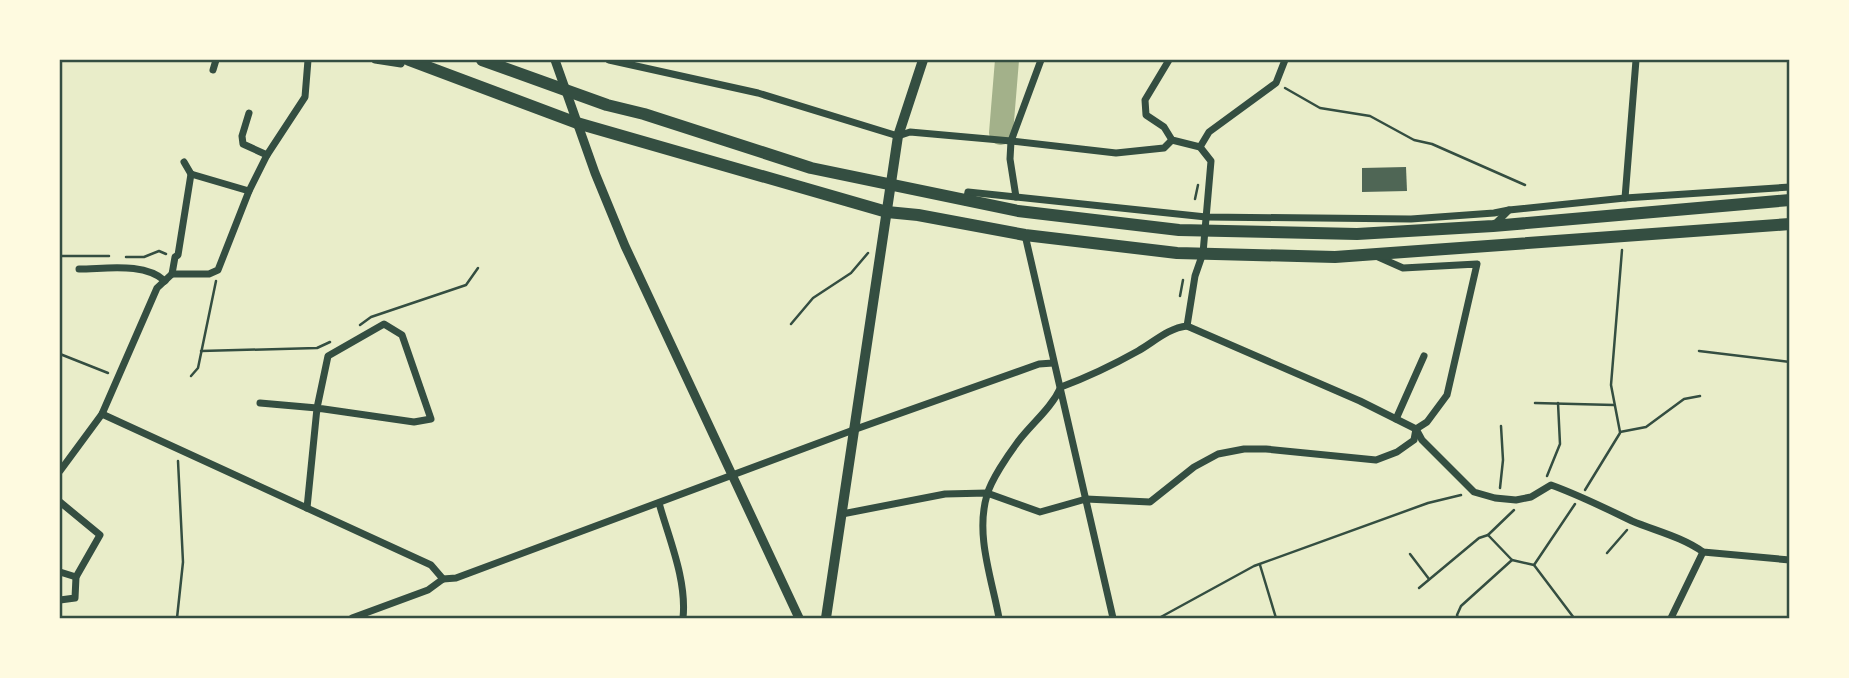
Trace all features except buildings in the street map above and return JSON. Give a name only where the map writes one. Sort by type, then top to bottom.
[{"type":"highway","points":[[409,60],[578,123],[887,212],[1025,234],[1177,253],[1335,257],[1790,224]]},
{"type":"highway","points":[[482,60],[607,105],[644,114],[811,168],[1018,211],[1204,232],[1357,234],[1493,226],[1790,200]]},
{"type":"main road","points":[[826,618],[898,136],[923,60]]},
{"type":"street","points":[[214,70],[216,60]]},
{"type":"street","points":[[172,274],[209,274],[218,270],[249,191],[267,155],[305,97],[308,60]]},
{"type":"street","points":[[375,60],[401,64],[403,60]]},
{"type":"street","points":[[555,60],[625,246],[799,618]]},
{"type":"street","points":[[608,60],[758,93],[898,136],[910,132],[1116,153],[1164,148],[1172,140]]},
{"type":"street","points":[[649,68],[652,60]]},
{"type":"street","points":[[1016,197],[1010,159],[1011,141],[1041,60]]},
{"type":"street","points":[[1169,60],[1145,100],[1146,115],[1164,127],[1172,140],[1200,147],[1211,161],[1203,253],[1195,276],[1187,326]]},
{"type":"street","points":[[1200,147],[1209,132],[1276,83],[1285,60]]},
{"type":"street","points":[[1625,198],[1636,60]]},
{"type":"street","points":[[249,113],[242,136],[243,144],[267,155]]},
{"type":"street","points":[[60,471],[102,414],[157,288],[172,274],[174,257],[178,255],[191,174],[184,162]]},
{"type":"street","points":[[191,174],[249,191]]},
{"type":"street","points":[[966,202],[968,192],[1206,217],[1411,219],[1494,214],[1509,209],[1625,198],[1790,187]]},
{"type":"street","points":[[1493,226],[1509,209]]},
{"type":"street","points":[[1025,234],[1113,618]]},
{"type":"street","points":[[842,514],[945,494],[987,493],[1040,512],[1086,499],[1150,502],[1194,467],[1218,454],[1244,449],[1266,449],[1376,460],[1397,452],[1414,440],[1416,429],[1427,422],[1447,396],[1477,264],[1403,268],[1372,255]]},
{"type":"street","points":[[79,269],[145,270],[165,281]]},
{"type":"street","points":[[260,403],[317,408],[414,422],[431,419],[402,335],[384,324],[328,356],[317,408],[307,508]]},
{"type":"street","points":[[999,618],[984,542],[984,512],[987,493],[1017,443],[1055,399],[1061,387],[1100,372],[1175,327],[1187,326],[1416,429],[1422,440],[1474,492],[1495,498],[1522,499],[1531,497],[1551,485],[1703,552],[1790,560]]},
{"type":"street","points":[[1396,419],[1424,355]]},
{"type":"street","points":[[352,618],[428,590],[443,579],[456,578],[1039,364],[1053,363]]},
{"type":"street","points":[[102,414],[431,565],[443,579]]},
{"type":"street","points":[[60,502],[100,536],[76,577],[75,598],[60,600]]},
{"type":"street","points":[[659,503],[680,575],[683,618]]},
{"type":"street","points":[[1671,618],[1703,552]]},
{"type":"street","points":[[60,572],[76,577]]},
{"type":"path","points":[[1276,83],[1320,108],[1370,116],[1414,140],[1432,144],[1525,185]]},
{"type":"path","points":[[1622,250],[1611,385],[1620,432],[1646,427],[1684,400],[1700,396]]},
{"type":"path","points":[[60,256],[144,257],[159,251],[174,257]]},
{"type":"path","points":[[791,324],[813,299],[851,273],[867,253],[881,253]]},
{"type":"path","points":[[355,329],[371,317],[466,285],[478,268]]},
{"type":"path","points":[[191,376],[198,368],[218,270]]},
{"type":"path","points":[[201,351],[317,348],[337,339]]},
{"type":"path","points":[[1699,351],[1790,362]]},
{"type":"path","points":[[60,354],[118,376]]},
{"type":"path","points":[[1551,485],[1547,477],[1560,444],[1558,402]]},
{"type":"path","points":[[1535,403],[1614,405]]},
{"type":"path","points":[[1495,498],[1500,488],[1503,460],[1501,426]]},
{"type":"path","points":[[177,448],[183,562],[177,618]]},
{"type":"path","points":[[1159,618],[1259,564],[1428,503],[1474,492]]},
{"type":"path","points":[[1419,588],[1479,538],[1488,535],[1522,499]]},
{"type":"path","points":[[1607,553],[1633,521]]},
{"type":"path","points":[[1488,535],[1512,560],[1534,565],[1574,618]]},
{"type":"path","points":[[1410,554],[1429,579]]},
{"type":"path","points":[[1458,618],[1461,606],[1512,560]]},
{"type":"path","points":[[1259,564],[1276,618]]},
{"type":"waterway","points":[[1001,133],[1007,60]]}]
